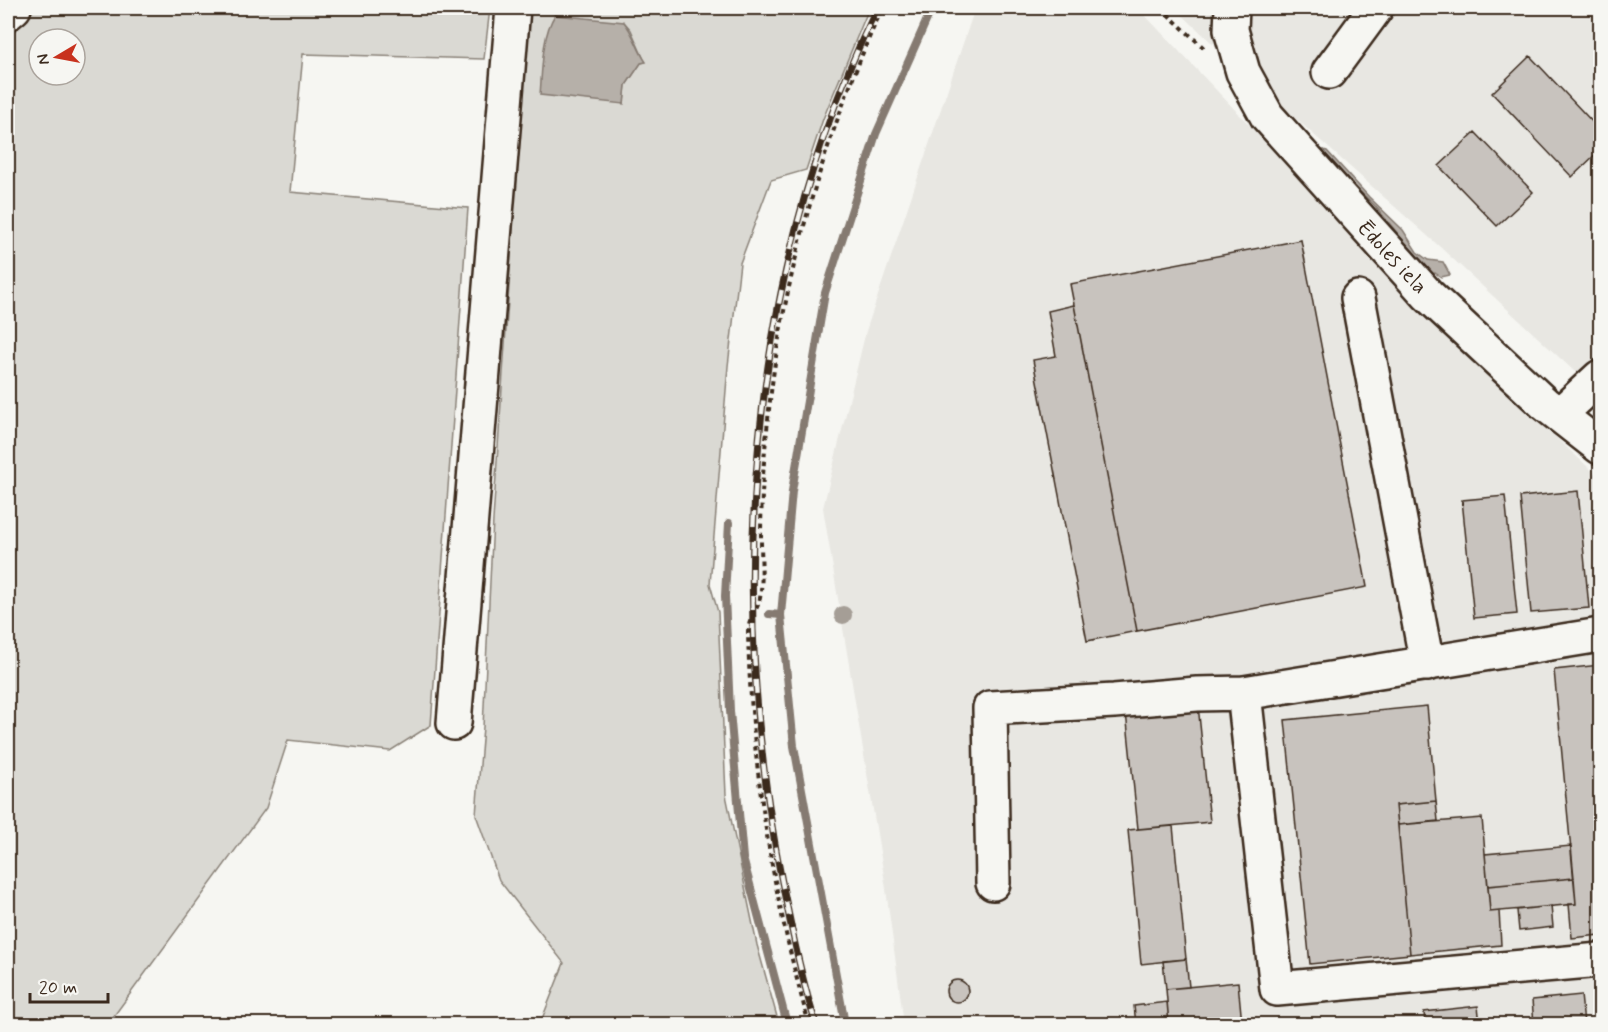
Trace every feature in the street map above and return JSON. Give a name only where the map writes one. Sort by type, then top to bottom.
[{"type":"street","points":[[8,13],[14,8]]},
{"type":"street","points":[[454,723],[513,8]]},
{"type":"street","points":[[1329,72],[1376,8]]},
{"type":"street","name":"Ēdoles iela","points":[[1232,19],[1244,72],[1267,116],[1428,296],[1559,415],[1600,447]]},
{"type":"street","points":[[1358,298],[1427,664]]},
{"type":"street","points":[[1559,415],[1600,377]]},
{"type":"street","points":[[993,883],[990,708],[1244,693],[1600,635]]},
{"type":"street","points":[[1244,693],[1277,989],[1600,960]]},
{"type":"path","points":[[809,1024],[797,983],[762,815],[750,697],[748,627],[760,599],[761,509],[766,431],[774,367],[797,246],[823,159],[872,29],[883,8]]},
{"type":"path","points":[[1161,8],[1206,51]]},
{"type":"shaded area","points":[[36,8],[490,8],[484,59],[303,54],[290,192],[468,208],[431,725],[390,751],[288,740],[266,808],[108,1024],[8,1024],[8,32]]},
{"type":"shaded area","points":[[528,8],[542,8],[555,14],[561,8],[869,8],[823,119],[806,170],[771,180],[740,263],[728,366],[710,584],[718,612],[726,795],[757,945],[779,1024],[540,1024],[564,963],[499,880],[476,815],[483,727],[493,520]],"holes":[[[624,22],[631,30],[645,62],[641,63],[626,85],[624,104]]]},
{"type":"shaded area","points":[[975,8],[1138,8],[1484,371],[1600,478],[1600,1024],[904,1024],[885,882],[823,508],[866,331]]},
{"type":"shaded area","points":[[1175,8],[1600,8],[1600,390],[1574,371],[1440,247],[1267,93],[1248,24],[1231,30],[1213,44]]},
{"type":"shaded area","points":[[555,15],[624,22],[646,62],[641,63],[626,85],[624,104],[540,95],[547,32]]},
{"type":"shaded area","points":[[1316,148],[1327,151],[1403,230],[1417,252],[1428,260],[1443,262],[1450,275],[1441,277],[1435,273],[1431,274],[1375,206]]},
{"type":"building","points":[[1530,56],[1600,130],[1600,150],[1572,177],[1492,93]]},
{"type":"building","points":[[1475,132],[1533,192],[1497,226],[1439,166]]},
{"type":"building","points":[[1301,240],[1367,587],[1137,631],[1070,284]]},
{"type":"building","points":[[1074,305],[1137,631],[1087,641],[1033,360],[1056,356],[1048,311]]},
{"type":"building","points":[[1578,491],[1589,608],[1531,613],[1520,497]]},
{"type":"building","points":[[1505,496],[1517,614],[1474,618],[1462,500]]},
{"type":"building","points":[[1600,665],[1600,935],[1572,938],[1569,904],[1576,904],[1554,670]]},
{"type":"building","points":[[1198,705],[1210,822],[1138,829],[1126,712]]},
{"type":"building","points":[[1427,706],[1436,801],[1396,805],[1410,954],[1310,964],[1285,720]]},
{"type":"building","points":[[1436,801],[1438,821],[1398,825],[1396,805]]},
{"type":"building","points":[[1482,818],[1490,912],[1499,911],[1501,945],[1410,954],[1398,825]]},
{"type":"building","points":[[1173,826],[1186,959],[1141,964],[1128,830]]},
{"type":"building","points":[[1571,846],[1574,878],[1488,886],[1485,854]]},
{"type":"building","points":[[1574,878],[1576,904],[1490,912],[1488,886]]},
{"type":"building","points":[[1551,906],[1553,927],[1519,931],[1517,910]]},
{"type":"building","points":[[1186,959],[1189,987],[1166,989],[1163,961]]},
{"type":"building","points":[[953,980],[961,980],[968,987],[968,995],[961,1002],[953,1002],[946,995],[946,987]]},
{"type":"building","points":[[1238,982],[1242,1024],[1169,1024],[1166,989]]},
{"type":"building","points":[[1581,995],[1584,1024],[1534,1024],[1532,1000]]},
{"type":"building","points":[[1167,1002],[1169,1024],[1136,1024],[1134,1006]]},
{"type":"building","points":[[1478,1006],[1480,1024],[1425,1024],[1424,1012]]},
{"type":"waterway","points":[[781,615],[792,491],[825,293],[876,134],[932,8]]},
{"type":"waterway","points":[[729,523],[725,596],[730,711],[743,858],[787,1024]]},
{"type":"waterway","points":[[769,614],[781,615],[794,746],[845,1024]]},
{"type":"railway","points":[[816,1024],[801,972],[782,882],[764,772],[755,661],[753,548],[759,436],[775,325],[799,216],[833,110],[877,8]]}]
